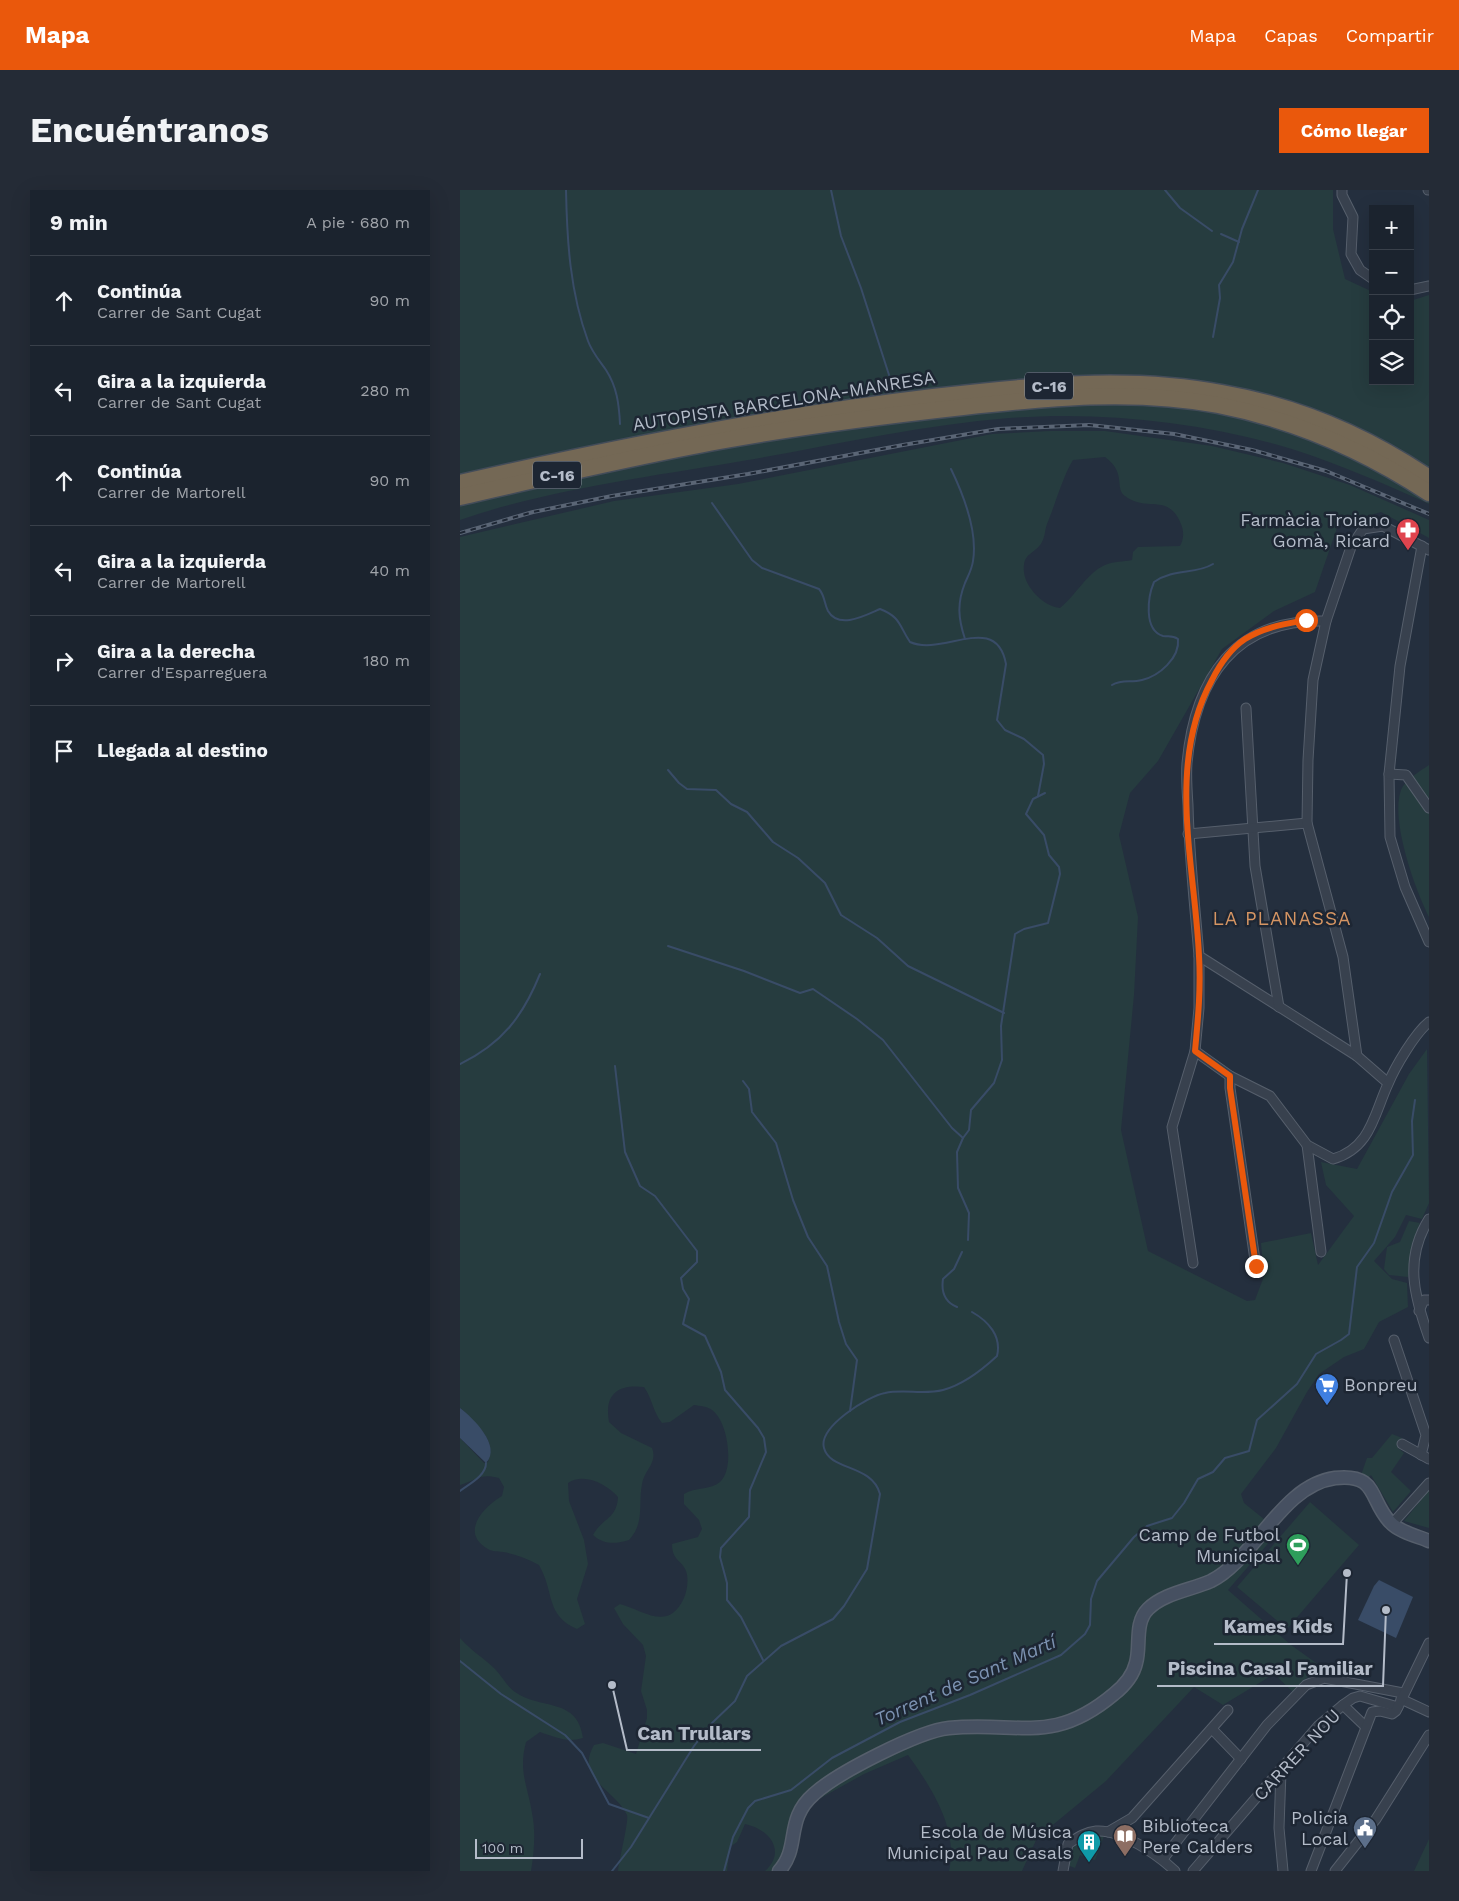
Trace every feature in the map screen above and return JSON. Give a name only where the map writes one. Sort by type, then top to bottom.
[{"type":"highway","name":"AUTOPISTA BARCELONA-MANRESA","points":[[460,496],[654,448],[818,412],[957,395],[1069,385],[1148,384],[1221,392],[1305,415],[1380,448],[1429,478]]},
{"type":"highway","name":"AUTOPISTA BARCELONA-MANRESA","points":[[460,483],[654,448],[927,411],[1067,398],[1152,398],[1216,405],[1304,428],[1360,452],[1429,493]]},
{"type":"street","points":[[1342,190],[1342,195],[1353,217],[1351,254],[1360,270],[1369,276]]},
{"type":"street","points":[[1414,289],[1429,286]]},
{"type":"street","points":[[1357,1056],[1343,957],[1307,823],[1308,760],[1313,680],[1326,621],[1351,547],[1363,529],[1383,526],[1425,548],[1400,666],[1390,774],[1390,837],[1405,887],[1429,942]]},
{"type":"street","points":[[1193,1263],[1172,1126],[1195,1051],[1199,1008],[1199,956],[1188,834],[1187,763],[1196,718],[1205,692],[1223,660],[1245,639],[1272,626],[1306,620],[1326,621]]},
{"type":"street","points":[[1246,708],[1255,866],[1279,1007]]},
{"type":"street","points":[[1390,774],[1406,775],[1429,808]]},
{"type":"street","points":[[1188,834],[1307,823]]},
{"type":"street","points":[[1199,956],[1357,1056],[1388,1083]]},
{"type":"street","points":[[1195,1051],[1230,1076],[1270,1096],[1307,1145],[1333,1159],[1352,1152],[1374,1124],[1388,1083],[1421,1031],[1429,1022]]},
{"type":"street","points":[[1230,1076],[1230,1088],[1256,1266]]},
{"type":"street","points":[[1307,1145],[1321,1252]]},
{"type":"street","points":[[1429,1219],[1416,1249],[1413,1274],[1423,1299],[1419,1311],[1429,1338]]},
{"type":"street","points":[[1394,1340],[1426,1434],[1425,1457],[1402,1444]]},
{"type":"street","points":[[779,1871],[789,1855],[798,1813],[812,1795],[838,1776],[933,1731],[962,1727],[1022,1728],[1055,1726],[1074,1721],[1103,1703],[1124,1685],[1134,1670],[1140,1623],[1148,1609],[1165,1598],[1213,1580],[1234,1564],[1267,1530],[1293,1496],[1317,1483],[1334,1478],[1351,1478],[1363,1482],[1372,1489],[1382,1512],[1392,1524],[1429,1541]]},
{"type":"street","points":[[1392,1524],[1429,1483]]},
{"type":"street","points":[[1311,1871],[1372,1712],[1380,1711],[1399,1703],[1429,1643]]},
{"type":"street","points":[[1163,1859],[1267,1725],[1306,1685],[1324,1678],[1429,1712]]},
{"type":"street","name":"CARRER NOU","points":[[1193,1871],[1281,1772],[1318,1726],[1343,1705],[1352,1698],[1360,1696],[1399,1703]]},
{"type":"street","points":[[1343,1705],[1366,1727]]},
{"type":"street","points":[[1108,1832],[1132,1818],[1228,1710]]},
{"type":"street","points":[[1212,1729],[1241,1758]]},
{"type":"street","points":[[1335,1871],[1376,1818],[1429,1735]]},
{"type":"street","points":[[1281,1772],[1279,1828],[1283,1871]]},
{"type":"street","points":[[1063,1871],[1068,1844],[1082,1834],[1096,1831],[1120,1835],[1163,1859],[1175,1871]]},
{"type":"green space","points":[[460,190],[1333,190],[1333,229],[1345,279],[1369,290],[1369,385],[1414,385],[1414,300],[1429,295],[1429,504],[1363,475],[1295,450],[1261,440],[1226,432],[1154,421],[1081,416],[1045,416],[943,425],[602,484],[529,500],[460,520]]},
{"type":"green space","points":[[1105,431],[1212,446],[1283,463],[1350,485],[1429,520],[1429,538],[1381,512],[1338,525],[1315,592],[1274,611],[1222,649],[1158,761],[1130,793],[1119,835],[1138,917],[1134,995],[1121,1130],[1148,1251],[1247,1301],[1255,1300],[1264,1276],[1261,1243],[1311,1233],[1318,1265],[1354,1216],[1326,1185],[1321,1162],[1357,1169],[1409,1074],[1427,1049],[1429,1203],[1422,1219],[1406,1215],[1395,1237],[1374,1261],[1392,1279],[1407,1283],[1408,1307],[1379,1322],[1364,1349],[1344,1357],[1319,1374],[1276,1448],[1241,1494],[1244,1503],[1279,1531],[1228,1590],[1291,1645],[1319,1665],[1293,1692],[1274,1674],[1223,1705],[1194,1687],[1106,1781],[1037,1838],[1022,1871],[949,1871],[950,1840],[941,1809],[926,1781],[908,1755],[864,1774],[810,1804],[801,1820],[796,1856],[788,1871],[765,1871],[775,1856],[775,1849],[768,1836],[754,1827],[745,1824],[737,1842],[730,1847],[727,1871],[618,1871],[627,1825],[627,1815],[622,1806],[593,1775],[589,1767],[589,1757],[594,1745],[603,1743],[636,1754],[647,1718],[647,1710],[641,1691],[646,1656],[643,1645],[623,1624],[614,1608],[620,1604],[647,1614],[663,1617],[671,1614],[678,1608],[685,1595],[687,1578],[684,1567],[675,1557],[672,1544],[698,1537],[702,1529],[699,1520],[684,1504],[684,1494],[716,1485],[720,1482],[725,1476],[727,1467],[728,1445],[726,1434],[718,1416],[708,1408],[694,1405],[670,1422],[662,1423],[644,1387],[627,1387],[615,1393],[609,1404],[609,1422],[621,1433],[652,1448],[653,1458],[643,1479],[637,1527],[629,1540],[610,1543],[601,1541],[593,1535],[615,1510],[618,1497],[613,1492],[602,1484],[588,1479],[574,1480],[568,1483],[569,1501],[584,1540],[588,1564],[577,1599],[585,1624],[577,1629],[560,1617],[555,1610],[539,1565],[517,1555],[490,1550],[480,1543],[476,1536],[475,1528],[481,1514],[502,1496],[504,1487],[499,1478],[487,1476],[460,1485],[460,1438],[484,1463],[488,1462],[490,1456],[490,1445],[483,1432],[460,1408],[460,537],[614,501],[738,484],[992,434]],"holes":[[[1105,457],[1112,463],[1118,474],[1120,489],[1125,496],[1133,501],[1163,506],[1176,514],[1183,529],[1183,538],[1180,546],[1138,547],[1133,552],[1132,560],[1105,565],[1093,573],[1060,608],[1046,603],[1029,586],[1024,572],[1024,565],[1029,555],[1043,540],[1046,526],[1066,474],[1073,460]]]},
{"type":"green space","points":[[1429,765],[1429,917],[1417,890],[1401,836],[1398,803],[1403,786]]},
{"type":"green space","points":[[1409,1221],[1420,1223],[1412,1247],[1408,1277],[1389,1275],[1384,1269],[1387,1247],[1400,1242]]},
{"type":"green space","points":[[1392,1434],[1402,1438],[1398,1448],[1404,1453],[1391,1472],[1411,1491],[1393,1512],[1371,1475],[1367,1479],[1361,1475],[1367,1458],[1372,1458]]},
{"type":"green space","points":[[1429,1490],[1429,1528],[1404,1521]]},
{"type":"green space","name":"Camp de Futbol Municipal","points":[[1310,1502],[1359,1545],[1287,1629],[1237,1587]]},
{"type":"green space","points":[[460,1638],[495,1669],[515,1692],[535,1701],[566,1710],[574,1716],[580,1725],[583,1738],[566,1740],[540,1732],[526,1742],[523,1771],[534,1828],[534,1850],[531,1871],[460,1871]]},
{"type":"green space","points":[[1104,1836],[1095,1860],[1080,1855],[1075,1868],[1067,1865],[1071,1851],[1079,1842],[1090,1837]]},
{"type":"green space","points":[[1429,1839],[1429,1871],[1414,1871]]},
{"type":"water","points":[[460,1408],[478,1425],[488,1441],[491,1449],[486,1463],[460,1438]]},
{"type":"water","points":[[1379,1580],[1413,1597],[1396,1638],[1358,1620],[1374,1586]]},
{"type":"waterway","points":[[566,190],[567,228],[577,304],[590,345],[613,383],[618,403],[620,424]]},
{"type":"waterway","points":[[831,190],[841,236],[861,288],[890,378]]},
{"type":"waterway","points":[[1165,190],[1180,208],[1212,231]]},
{"type":"waterway","points":[[1213,337],[1220,298],[1219,285],[1233,262],[1242,229],[1258,190]]},
{"type":"waterway","points":[[1221,234],[1239,242]]},
{"type":"waterway","points":[[951,469],[965,502],[974,538],[971,570],[962,590],[960,604],[960,617],[965,639]]},
{"type":"waterway","points":[[712,503],[752,560],[762,568],[819,589],[828,611],[833,617],[839,620],[853,619],[880,609],[896,619],[910,642],[923,645],[980,638],[991,640],[1000,648],[1006,664],[997,720],[1005,730],[1024,739],[1043,755],[1044,764],[1038,796]]},
{"type":"waterway","points":[[1112,685],[1119,682],[1149,678],[1167,665],[1176,653],[1178,639],[1163,636],[1152,627],[1149,604],[1154,582],[1169,575],[1213,564]]},
{"type":"waterway","points":[[668,770],[687,789],[716,790],[731,804],[747,812],[773,842],[798,858],[825,883],[841,915],[877,938],[908,966],[1004,1013]]},
{"type":"waterway","points":[[968,1240],[969,1213],[958,1188],[957,1152],[969,1130],[971,1110],[994,1083],[1002,1060],[1001,1026],[1015,934],[1024,929],[1048,923],[1060,874],[1059,867],[1049,855],[1044,835],[1026,814],[1033,799],[1045,793]]},
{"type":"waterway","points":[[668,946],[744,971],[800,993],[813,989],[857,1019],[883,1040],[952,1128],[963,1138]]},
{"type":"waterway","points":[[460,1064],[488,1047],[509,1027],[526,1003],[540,974]]},
{"type":"waterway","points":[[615,1066],[625,1152],[640,1186],[655,1196],[697,1251],[697,1262],[681,1278],[683,1289],[689,1299],[683,1324],[705,1336],[721,1372],[725,1390],[758,1428],[764,1438],[766,1452],[750,1490],[749,1517],[721,1548],[720,1557],[727,1583],[727,1600],[741,1617],[763,1660]]},
{"type":"waterway","points":[[743,1081],[749,1089],[752,1112],[776,1143],[793,1200],[808,1237],[827,1266],[839,1322],[846,1344],[857,1360],[850,1411]]},
{"type":"waterway","name":"Torrent de Sant Martí","points":[[724,1871],[733,1837],[748,1808],[755,1801],[791,1790],[832,1758],[900,1722],[970,1695],[1061,1655],[1085,1634],[1090,1625],[1091,1599],[1097,1581],[1134,1537],[1147,1526],[1172,1518],[1184,1503],[1198,1479],[1213,1472],[1225,1458],[1249,1451],[1257,1420],[1297,1384],[1316,1354],[1349,1334],[1357,1267],[1374,1243],[1392,1192],[1413,1155],[1412,1121],[1415,1100]]},
{"type":"waterway","points":[[957,1307],[949,1302],[945,1296],[943,1292],[943,1279],[954,1269],[962,1252]]},
{"type":"waterway","points":[[612,1871],[631,1847],[694,1746],[712,1723],[735,1701],[747,1676],[781,1646],[833,1619],[844,1606],[867,1569],[880,1494],[876,1484],[869,1477],[834,1461],[828,1455],[824,1448],[824,1440],[829,1431],[846,1414],[877,1395],[892,1392],[943,1390],[965,1380],[985,1366],[997,1356],[996,1336],[988,1325],[972,1312]]},
{"type":"waterway","points":[[460,1491],[480,1476],[486,1463]]},
{"type":"waterway","points":[[460,1661],[501,1694],[565,1735],[582,1753],[609,1804],[649,1818]]},
{"type":"railway","points":[[460,533],[533,512],[612,496],[748,474],[903,445],[998,429],[1089,425],[1174,434],[1252,450],[1326,471],[1429,514]]},
{"type":"place","name":"Farmàcia Troiano Gomà, Ricard","points":[[1408,551]]},
{"type":"place","name":"Bonpreu","points":[[1327,1406]]},
{"type":"place","name":"Camp de Futbol Municipal","points":[[1298,1566]]},
{"type":"place","name":"Kames Kids","points":[[1347,1573]]},
{"type":"place","name":"Piscina Casal Familiar","points":[[1386,1610]]},
{"type":"place","name":"Can Trullars","points":[[612,1685]]},
{"type":"place","name":"Policia Local","points":[[1365,1849]]},
{"type":"place","name":"Biblioteca Pere Calders","points":[[1125,1857]]},
{"type":"place","name":"Escola de Música Municipal Pau Casals","points":[[1089,1863]]},
{"type":"district","name":"LA PLANASSA","points":[[1282,918]]},
{"type":"route","points":[[1256,1266],[1230,1088],[1230,1076],[1195,1051],[1199,1008],[1199,956],[1188,834],[1187,763],[1196,718],[1205,692],[1223,660],[1245,639],[1272,626],[1306,620]]}]
